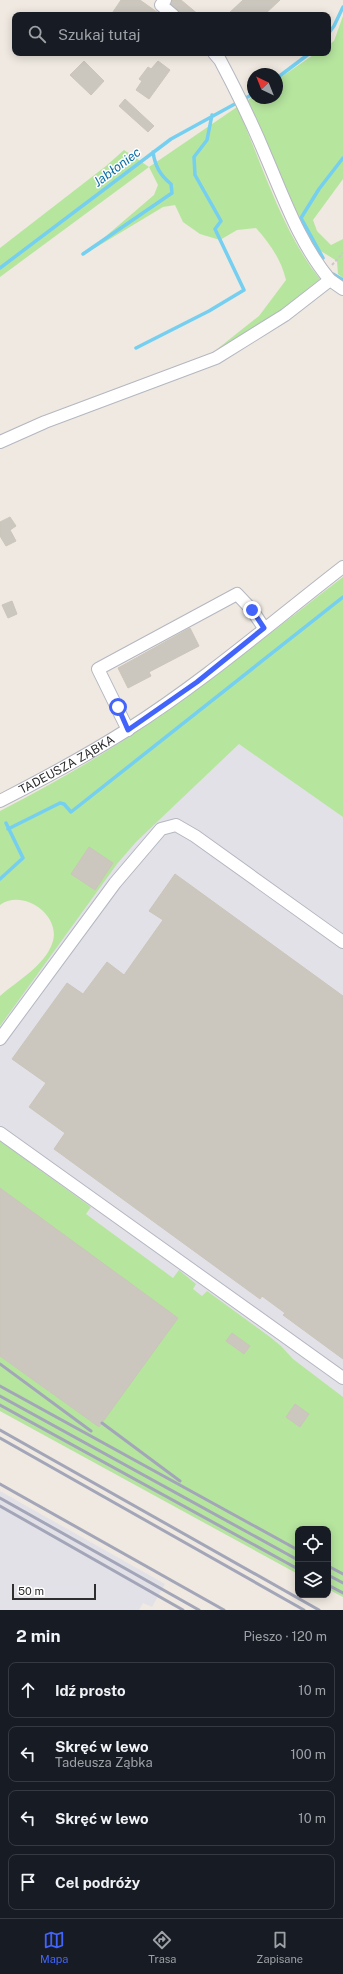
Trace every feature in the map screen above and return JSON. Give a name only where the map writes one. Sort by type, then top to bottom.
[{"type":"street","points":[[165,0],[161,6],[169,12]]},
{"type":"street","points":[[217,56],[245,108],[298,234],[315,262],[326,276],[343,289]]},
{"type":"street","points":[[0,442],[45,422],[216,358],[285,316],[326,276]]},
{"type":"street","name":"TADEUSZA ZĄBKA","points":[[0,802],[68,766],[128,730],[197,682],[343,567]]},
{"type":"street","points":[[128,730],[98,669],[237,594],[264,628]]},
{"type":"street","points":[[0,1039],[115,883],[161,829],[176,825],[195,836],[343,942]]},
{"type":"street","points":[[0,1132],[343,1378]]},
{"type":"path","points":[[326,276],[343,253]]},
{"type":"shaded area","points":[[343,648],[343,1597],[331,1591],[331,1526],[295,1526],[295,1572],[0,1411],[0,1023],[73,920],[37,877]]},
{"type":"shaded area","points":[[0,1491],[165,1584],[152,1607],[143,1603],[139,1610],[0,1610]]},
{"type":"green space","points":[[343,16],[343,179],[313,220],[317,231],[331,245],[343,239],[343,278],[338,274],[337,261],[311,245],[250,104],[283,104],[283,76],[312,56],[331,56],[331,43],[334,41]]},
{"type":"green space","points":[[237,107],[284,219],[307,260],[320,279],[275,315],[216,350],[259,316],[286,280],[284,272],[274,252],[256,228],[237,230],[220,240],[200,234],[183,222],[175,205],[163,207],[85,254],[154,195],[158,185],[149,167]]},
{"type":"green space","points":[[124,150],[149,167],[0,277],[0,248],[106,166]]},
{"type":"green space","points":[[343,577],[343,817],[239,744],[136,842],[117,864],[0,1026],[0,996],[37,966],[48,952],[52,944],[54,934],[52,924],[46,915],[39,908],[29,902],[19,900],[9,901],[0,905],[0,811],[109,750],[180,702]]},
{"type":"green space","points":[[0,1141],[91,1207],[86,1214],[173,1278],[179,1270],[196,1284],[193,1289],[202,1296],[207,1291],[270,1337],[293,1359],[343,1397],[343,1597],[331,1591],[331,1526],[295,1526],[295,1572],[0,1411]]},
{"type":"building","points":[[121,0],[140,0],[157,12],[113,12]]},
{"type":"building","points":[[172,0],[181,0],[195,12],[179,12],[171,4]]},
{"type":"building","points":[[243,0],[280,0],[267,12],[230,12]]},
{"type":"building","points":[[84,61],[104,81],[91,95],[70,75]]},
{"type":"building","points":[[158,61],[170,70],[149,99],[136,90],[142,81],[139,79],[148,67],[151,69]]},
{"type":"building","points":[[125,99],[154,126],[148,132],[119,106]]},
{"type":"building","points":[[10,517],[16,526],[10,530],[16,541],[6,546],[0,536],[0,522]]},
{"type":"building","points":[[12,601],[17,614],[8,618],[2,605]]},
{"type":"building","points":[[190,628],[199,646],[149,672],[151,676],[128,688],[118,668]]},
{"type":"building","points":[[89,847],[113,863],[95,890],[71,874]]},
{"type":"building","points":[[175,874],[343,996],[343,1359],[283,1315],[285,1313],[262,1296],[260,1299],[54,1149],[65,1133],[29,1107],[46,1083],[12,1059],[67,983],[83,994],[107,962],[124,975],[163,920],[149,911]]},
{"type":"building","points":[[0,1188],[178,1318],[99,1427],[0,1356]]},
{"type":"building","points":[[232,1333],[250,1346],[244,1354],[226,1341]]},
{"type":"building","points":[[295,1404],[309,1414],[300,1427],[286,1417]]},
{"type":"waterway","name":"Jabłoniec","points":[[331,30],[343,7]]},
{"type":"waterway","name":"Jabłoniec","points":[[283,73],[306,56]]},
{"type":"waterway","name":"Jabłoniec","points":[[0,268],[171,139],[247,97]]},
{"type":"waterway","points":[[136,348],[209,311],[244,290],[215,229],[221,221],[195,175],[194,157],[207,140],[212,115]]},
{"type":"waterway","points":[[83,254],[172,193],[171,184],[159,170],[155,162],[153,152]]},
{"type":"waterway","points":[[323,258],[301,218],[319,189],[343,158]]},
{"type":"waterway","points":[[333,274],[343,280]]},
{"type":"waterway","points":[[8,829],[60,803],[64,804],[71,812],[343,597]]},
{"type":"waterway","points":[[0,879],[23,858],[6,823]]},
{"type":"railway","points":[[0,1364],[91,1431]]},
{"type":"railway","points":[[0,1386],[295,1548]]},
{"type":"railway","points":[[0,1396],[295,1558]]},
{"type":"railway","points":[[0,1405],[295,1567]]},
{"type":"railway","points":[[102,1423],[180,1481]]},
{"type":"railway","points":[[0,1430],[319,1610]]},
{"type":"railway","points":[[0,1438],[304,1610]]},
{"type":"railway","points":[[0,1484],[224,1610]]},
{"type":"railway","points":[[0,1498],[199,1610]]},
{"type":"railway","points":[[0,1506],[183,1610]]},
{"type":"railway","points":[[331,1568],[343,1574]]},
{"type":"railway","points":[[331,1577],[343,1583]]},
{"type":"railway","points":[[331,1587],[343,1593]]},
{"type":"route","points":[[118,707],[128,730],[197,682],[264,628],[252,610]]}]
